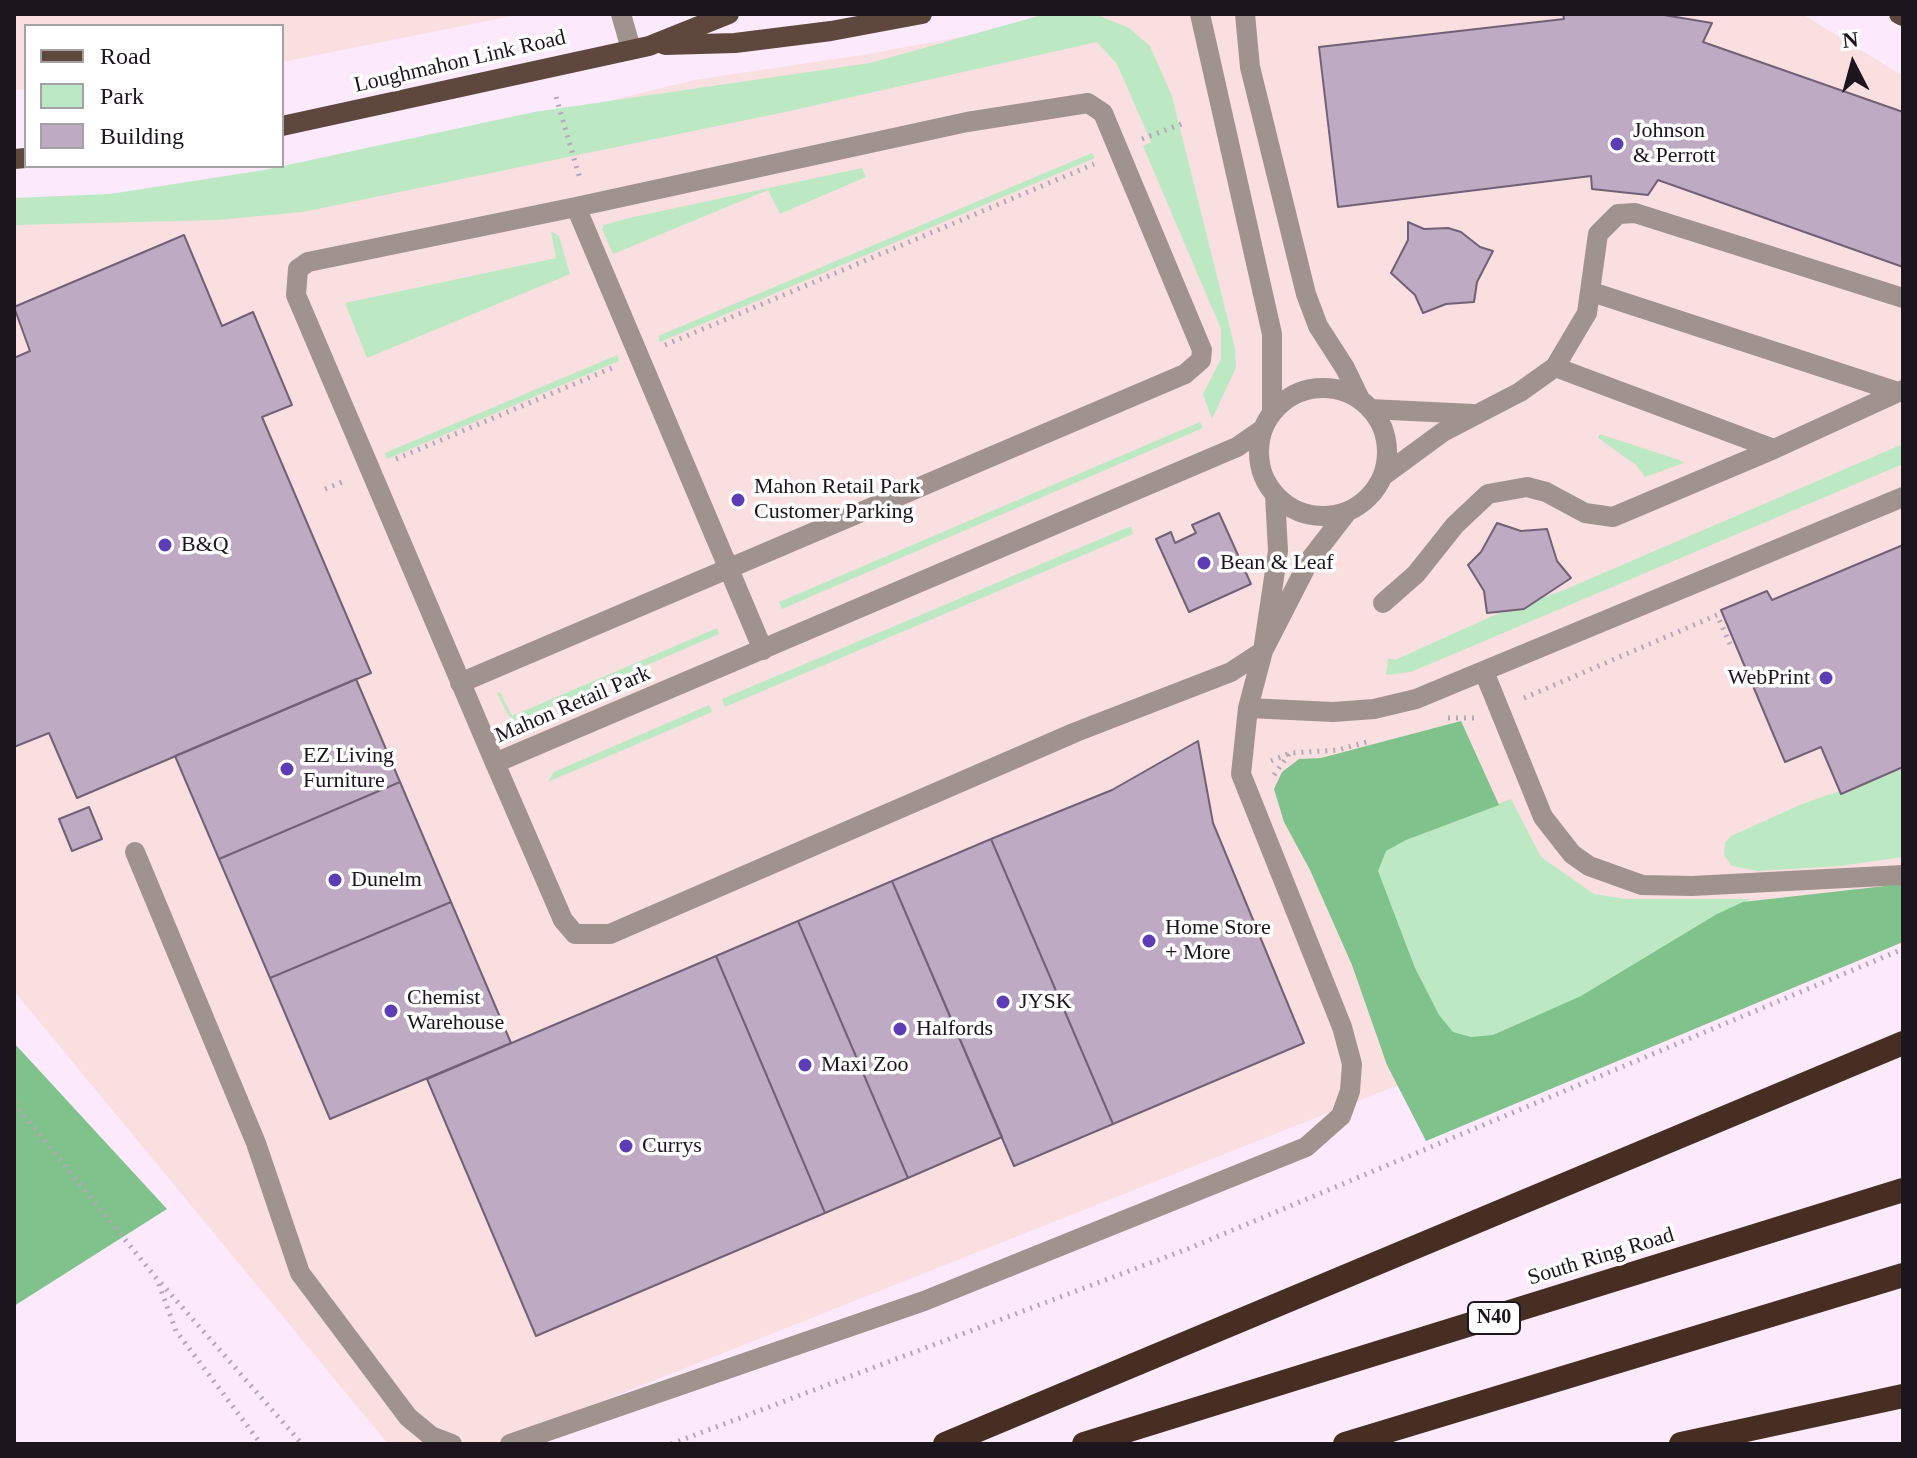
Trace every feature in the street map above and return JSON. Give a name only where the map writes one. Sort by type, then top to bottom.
[{"type":"highway","points":[[945,1444],[1903,1043]]},
{"type":"highway","name":"South Ring Road","points":[[1084,1444],[1903,1190]]},
{"type":"highway","points":[[1345,1444],[1903,1275]]},
{"type":"highway","points":[[1681,1444],[1903,1396]]},
{"type":"main road","name":"Loughmahon Link Road","points":[[640,48],[729,14]]},
{"type":"main road","name":"Loughmahon Link Road","points":[[284,126],[640,48],[735,43],[831,31],[922,14]]},
{"type":"lane","points":[[621,14],[640,48]]},
{"type":"lane","points":[[510,1444],[939,1295],[1306,1147],[1341,1116],[1350,1091],[1352,1064],[1342,1027],[1244,787],[1240,758],[1248,708],[1263,651],[1278,551],[1275,495],[1259,463],[1268,421],[1272,334],[1200,14]]},
{"type":"lane","points":[[1245,14],[1250,67],[1306,294],[1318,326],[1386,439],[1387,458],[1383,476]]},
{"type":"lane","points":[[460,683],[728,571],[1194,367],[1201,360],[1202,350],[1103,113],[1088,103],[1078,102],[967,122],[308,262],[298,269],[296,295],[369,471],[460,683],[495,763]]},
{"type":"lane","points":[[576,207],[763,650]]},
{"type":"lane","points":[[1263,651],[1309,561],[1347,512],[1362,503],[1383,476],[1443,432],[1539,381],[1555,367],[1579,331],[1592,292],[1598,234],[1618,214],[1635,213],[1903,298]]},
{"type":"lane","points":[[1592,292],[1900,391]]},
{"type":"lane","points":[[1555,367],[1774,449]]},
{"type":"lane","points":[[1268,421],[1288,398],[1307,390],[1329,388],[1350,394],[1366,405],[1477,415]]},
{"type":"lane","points":[[1383,603],[1416,574],[1455,525],[1488,494],[1527,487],[1546,492],[1585,513],[1613,517],[1774,449],[1900,391]]},
{"type":"lane","name":"Mahon Retail Park","points":[[1263,651],[1231,672],[1076,732],[610,934],[575,934],[563,920],[495,763],[1237,447],[1268,421]]},
{"type":"lane","points":[[1275,495],[1290,507],[1308,515],[1347,512]]},
{"type":"lane","points":[[1248,708],[1333,712],[1374,709],[1416,699],[1485,674],[1903,497]]},
{"type":"lane","points":[[1485,674],[1543,817],[1572,854],[1589,866],[1642,885],[1903,875]]},
{"type":"lane","points":[[135,852],[256,1143],[300,1273],[408,1417],[431,1436],[452,1444]]},
{"type":"path","points":[[548,67],[581,183],[576,207]]},
{"type":"path","points":[[325,489],[1184,123]]},
{"type":"path","points":[[671,1444],[1190,1248],[1508,1118],[1903,949]]},
{"type":"path","points":[[14,1103],[157,1279],[302,1444]]},
{"type":"path","points":[[157,1279],[176,1331],[261,1444]]},
{"type":"shaded area","points":[[14,14],[522,14],[284,62],[284,24],[24,24],[24,89],[14,90]]},
{"type":"shaded area","points":[[1802,14],[1903,76],[1903,882],[1862,901],[494,1444],[388,1444],[14,991],[14,201],[215,198],[694,80],[862,55],[1075,16]]},
{"type":"green space","points":[[1095,14],[1129,28],[1150,46],[1172,96],[1235,348],[1236,368],[1212,419],[1203,394],[1221,359],[1221,329],[1143,146],[1151,142],[1117,64],[1097,42],[785,112],[303,212],[217,220],[14,225],[14,198],[110,194],[284,168],[534,112],[870,63],[1038,16]]},
{"type":"green space","points":[[1092,153],[1095,158],[660,342],[658,336]]},
{"type":"green space","points":[[862,168],[866,177],[780,214],[768,190],[613,254],[602,229],[604,225],[629,218]]},
{"type":"green space","points":[[551,231],[559,236],[570,274],[367,358],[345,303],[556,258]]},
{"type":"green space","points":[[617,355],[619,361],[387,459],[385,453]]},
{"type":"green space","points":[[1200,422],[1203,428],[782,609],[779,602]]},
{"type":"green space","points":[[1600,434],[1684,463],[1645,477],[1636,465],[1598,438]]},
{"type":"green space","points":[[1903,444],[1903,464],[1411,672],[1386,675],[1388,658],[1395,660],[1499,613],[1564,590]]},
{"type":"green space","points":[[1131,526],[1133,534],[725,707],[722,699]]},
{"type":"green space","points":[[717,628],[719,634],[518,721],[509,716],[497,693],[500,692],[512,716]]},
{"type":"green space","points":[[709,705],[712,712],[548,782],[554,772]]},
{"type":"green space","points":[[1461,721],[1499,805],[1406,840],[1386,851],[1378,871],[1415,968],[1439,1015],[1453,1032],[1471,1037],[1493,1035],[1581,996],[1717,914],[1743,902],[1903,884],[1903,942],[1426,1141],[1387,1065],[1352,965],[1310,870],[1284,822],[1274,789],[1282,772],[1299,759],[1321,758]]},
{"type":"green space","points":[[1903,769],[1903,857],[1840,866],[1758,871],[1732,866],[1724,855],[1725,843],[1731,836],[1802,804]]},
{"type":"green space","points":[[1511,799],[1541,857],[1594,894],[1626,899],[1750,899],[1665,953],[1585,997],[1489,1039],[1462,1039],[1444,1031],[1371,877],[1377,849]]},
{"type":"green space","points":[[14,1043],[167,1209],[14,1306]]},
{"type":"building","name":"Johnson & Perrott","points":[[1563,14],[1658,14],[1712,23],[1703,42],[1903,112],[1903,267],[1658,180],[1648,195],[1592,189],[1591,176],[1338,207],[1319,47],[1564,19]]},
{"type":"building","points":[[1408,222],[1424,229],[1448,228],[1461,232],[1480,247],[1493,251],[1477,282],[1474,302],[1446,304],[1423,313],[1415,295],[1391,273],[1408,240]]},
{"type":"building","name":"B&Q","points":[[184,235],[222,326],[253,312],[292,405],[262,417],[371,673],[77,798],[49,733],[14,747],[14,358],[30,351],[14,307]]},
{"type":"building","name":"Bean & Leaf","points":[[1219,513],[1251,584],[1189,612],[1156,539],[1171,532],[1175,543],[1196,533],[1192,525]]},
{"type":"building","points":[[1497,523],[1521,531],[1547,529],[1557,561],[1571,578],[1524,609],[1487,613],[1484,591],[1468,565],[1481,552]]},
{"type":"building","name":"WebPrint","points":[[1903,545],[1903,767],[1841,794],[1821,747],[1785,762],[1721,610],[1767,591],[1772,600]]},
{"type":"building","name":"EZ Living Furniture","points":[[356,679],[400,782],[219,859],[175,756]]},
{"type":"building","name":"Home Store + More","points":[[1198,741],[1213,823],[1304,1043],[1113,1124],[991,839],[1112,790]]},
{"type":"building","name":"Dunelm","points":[[400,782],[451,902],[270,978],[219,859]]},
{"type":"building","points":[[89,807],[102,839],[72,851],[59,819]]},
{"type":"building","name":"JYSK","points":[[991,839],[1113,1124],[1014,1166],[892,881]]},
{"type":"building","name":"Halfords","points":[[892,881],[1002,1137],[908,1178],[798,921]]},
{"type":"building","name":"Chemist Warehouse","points":[[451,902],[511,1043],[330,1119],[270,978]]},
{"type":"building","points":[[798,921],[908,1178],[825,1213],[716,956]]},
{"type":"building","name":"Currys","points":[[716,956],[825,1213],[536,1336],[427,1079]]},
{"type":"place","name":"Johnson & Perrott","points":[[1617,144]]},
{"type":"place","name":"Mahon Retail Park Customer Parking","points":[[738,500]]},
{"type":"place","name":"B&Q","points":[[165,545]]},
{"type":"place","name":"Bean & Leaf","points":[[1204,563]]},
{"type":"place","name":"WebPrint","points":[[1826,678]]},
{"type":"place","name":"EZ Living Furniture","points":[[287,769]]},
{"type":"place","name":"Dunelm","points":[[335,880]]},
{"type":"place","name":"Home Store + More","points":[[1149,941]]},
{"type":"place","name":"JYSK","points":[[1003,1002]]},
{"type":"place","name":"Chemist Warehouse","points":[[391,1011]]},
{"type":"place","name":"Halfords","points":[[900,1029]]},
{"type":"place","name":"Maxi Zoo","points":[[805,1065]]},
{"type":"place","name":"Currys","points":[[626,1146]]}]
